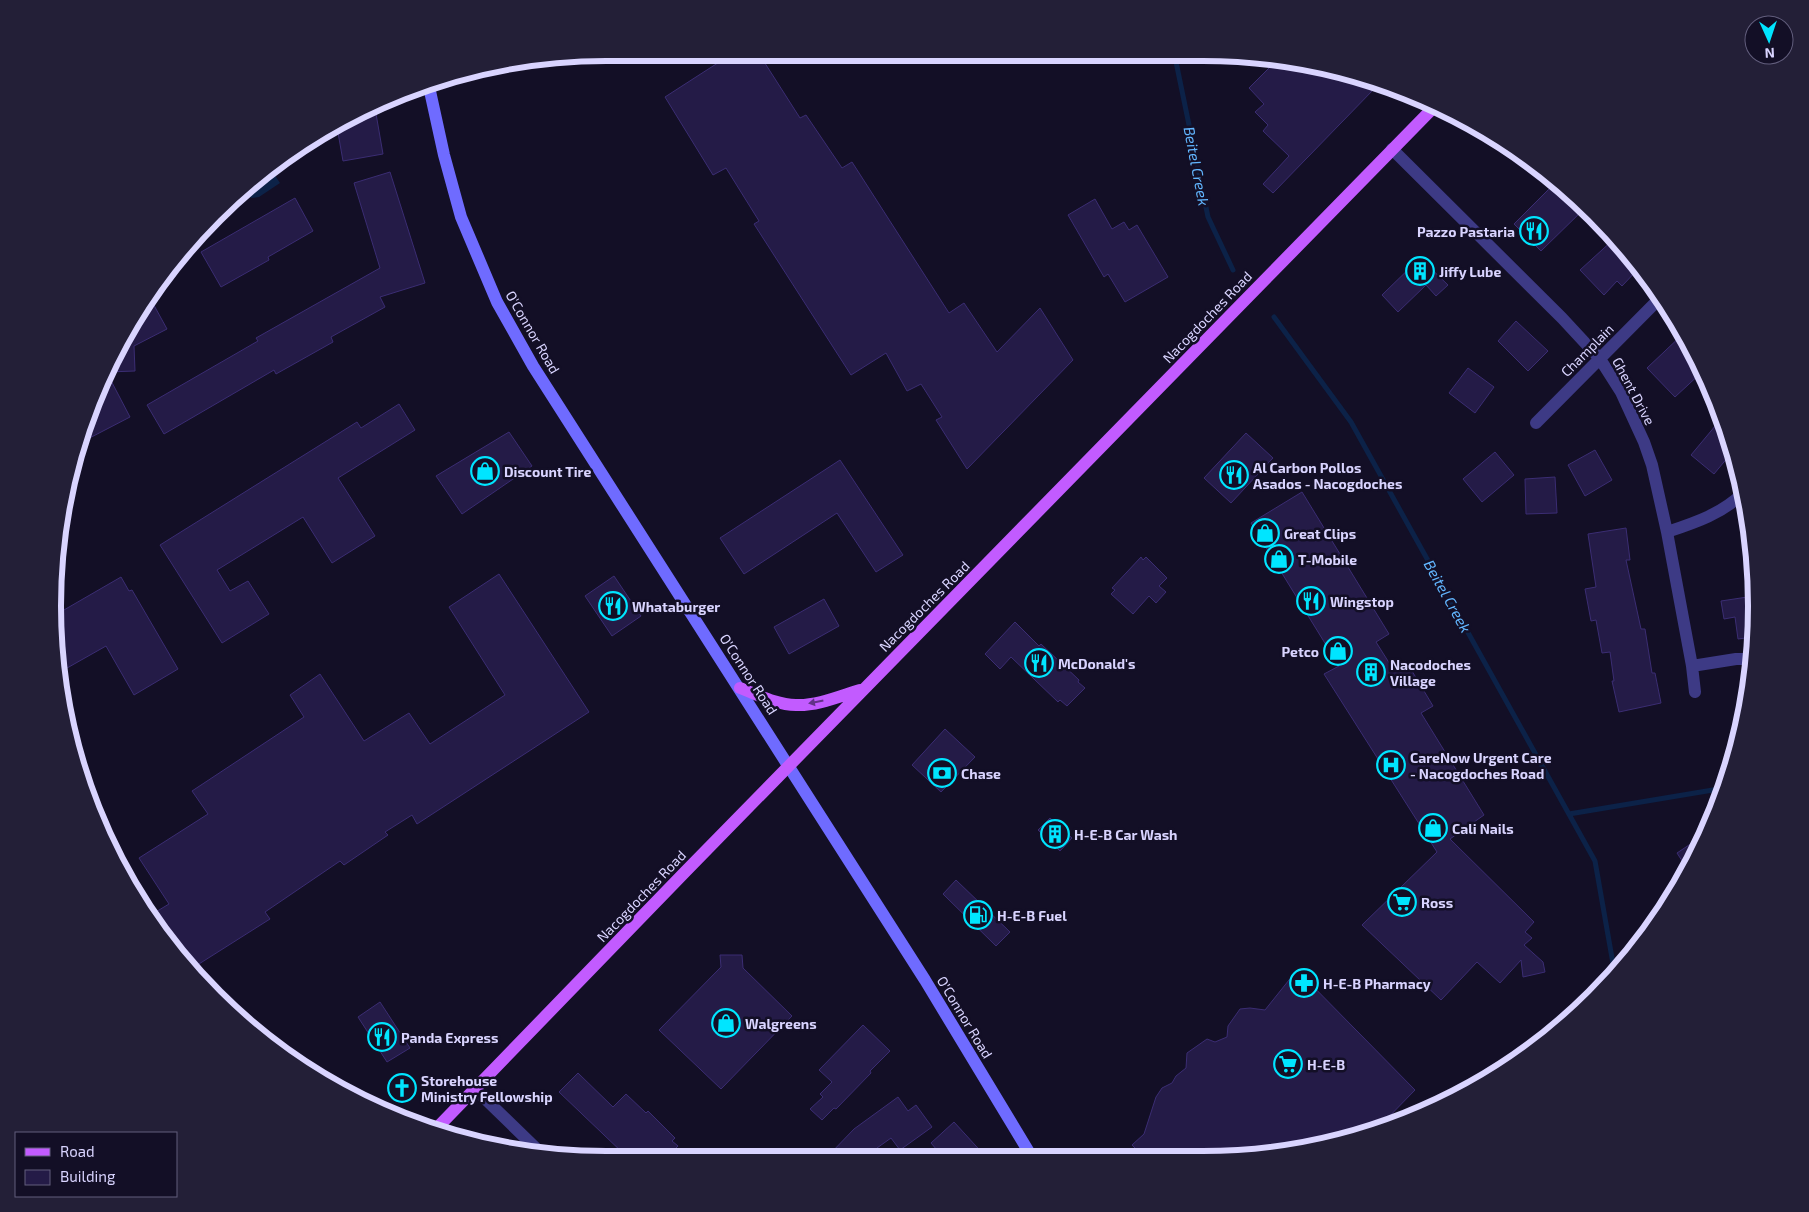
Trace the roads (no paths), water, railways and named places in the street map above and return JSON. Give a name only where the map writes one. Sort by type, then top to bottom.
[{"type":"main road","name":"O'Connor Road","points":[[430,90],[444,155],[461,217],[497,302],[533,366],[925,980],[1028,1151]]},
{"type":"main road","name":"Nacogdoches Road","points":[[441,1125],[863,689],[1430,111]]},
{"type":"main road","points":[[740,688],[774,701],[796,705],[816,703],[863,689]]},
{"type":"street","name":"Ghent Drive","points":[[1392,149],[1562,318],[1600,359],[1621,392],[1644,442],[1652,465],[1667,532],[1692,666],[1695,692]]},
{"type":"street","name":"Champlain","points":[[1536,423],[1656,302]]},
{"type":"street","points":[[1667,532],[1700,521],[1737,498]]},
{"type":"street","points":[[1692,666],[1745,659]]},
{"type":"street","points":[[476,1090],[533,1146]]},
{"type":"water","points":[[274,174],[280,183],[259,197],[251,198],[249,195]]},
{"type":"waterway","name":"Beitel Creek","points":[[1176,61],[1208,217],[1233,270]]},
{"type":"waterway","name":"Beitel Creek","points":[[1274,317],[1351,422],[1595,861],[1613,965]]},
{"type":"waterway","points":[[1569,814],[1716,790]]},
{"type":"place","name":"Pazzo Pastaria","points":[[1534,231]]},
{"type":"place","name":"Jiffy Lube","points":[[1420,271]]},
{"type":"place","name":"Discount Tire","points":[[485,471]]},
{"type":"place","name":"Al Carbon Pollos Asados - Nacogdoches","points":[[1234,475]]},
{"type":"place","name":"Great Clips","points":[[1265,533]]},
{"type":"place","name":"T-Mobile","points":[[1279,559]]},
{"type":"place","name":"Wingstop","points":[[1311,601]]},
{"type":"place","name":"Whataburger","points":[[613,606]]},
{"type":"place","name":"Petco","points":[[1338,651]]},
{"type":"place","name":"McDonald's","points":[[1039,663]]},
{"type":"place","name":"Nacodoches Village","points":[[1371,672]]},
{"type":"place","name":"CareNow Urgent Care - Nacogdoches Road","points":[[1391,765]]},
{"type":"place","name":"Chase","points":[[942,773]]},
{"type":"place","name":"Cali Nails","points":[[1433,828]]},
{"type":"place","name":"H-E-B Car Wash","points":[[1055,834]]},
{"type":"place","name":"Ross","points":[[1402,902]]},
{"type":"place","name":"H-E-B Fuel","points":[[978,915]]},
{"type":"place","name":"H-E-B Pharmacy","points":[[1304,983]]},
{"type":"place","name":"Walgreens","points":[[726,1023]]},
{"type":"place","name":"Panda Express","points":[[382,1037]]},
{"type":"place","name":"H-E-B","points":[[1288,1064]]},
{"type":"place","name":"Storehouse Ministry Fellowship","points":[[402,1088]]}]
